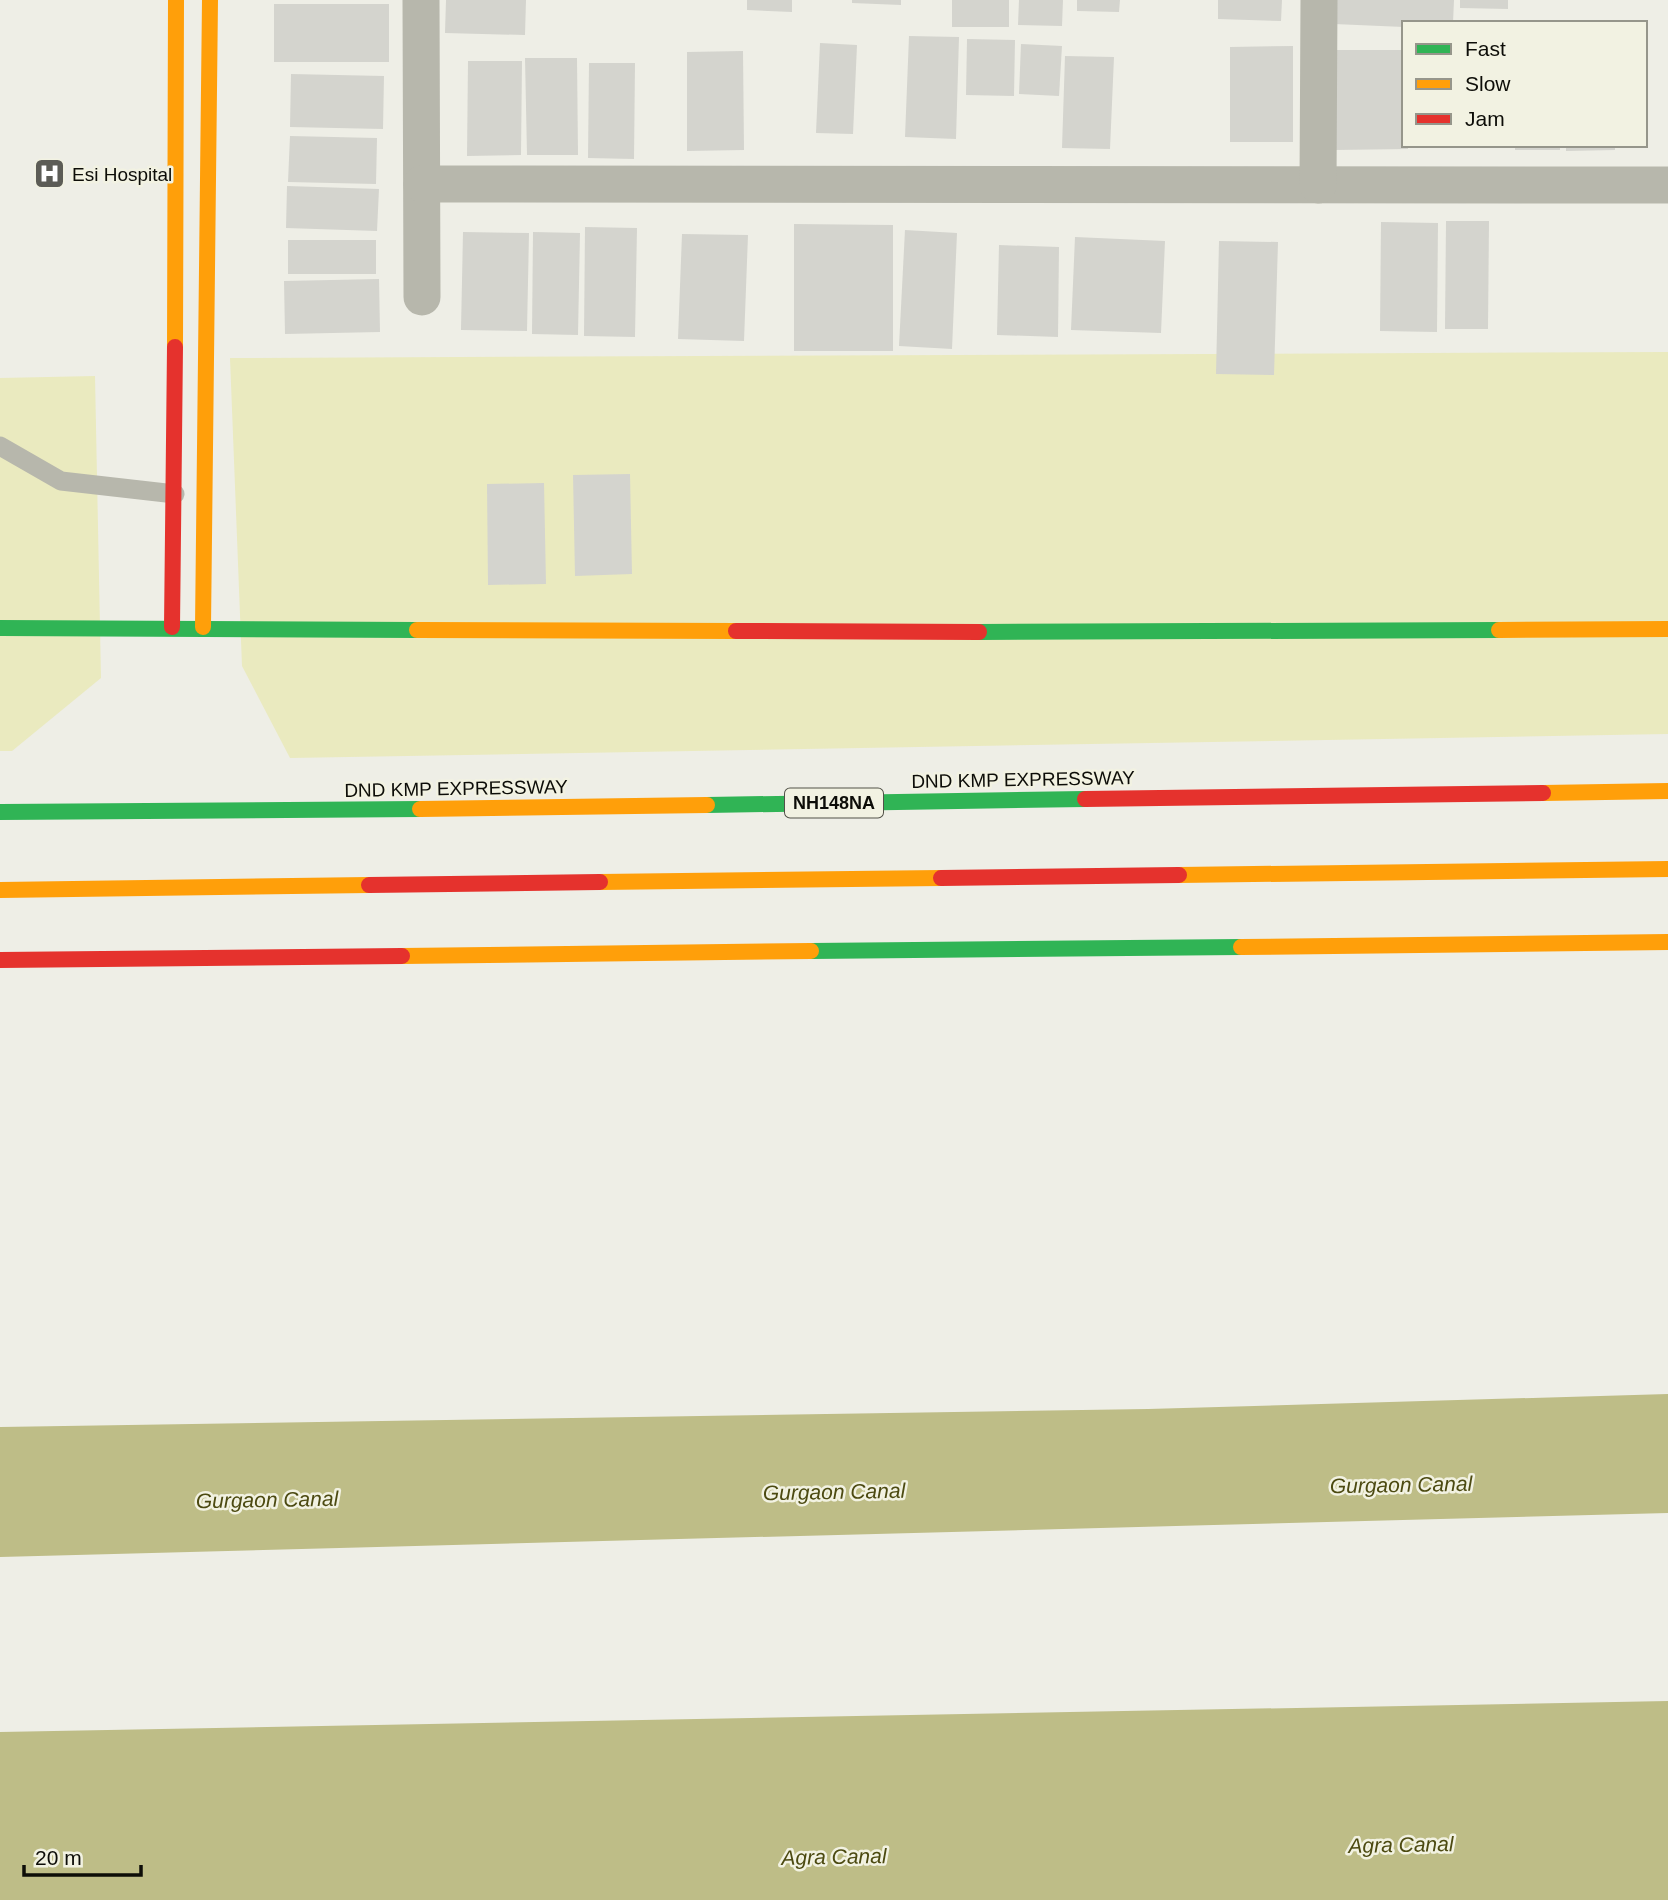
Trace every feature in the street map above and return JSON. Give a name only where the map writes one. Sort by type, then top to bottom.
[{"type":"main road","points":[[172,627],[175,494],[176,0]]},
{"type":"main road","points":[[202,627],[210,0]]},
{"type":"main road","points":[[0,628],[1020,632],[1668,629]]},
{"type":"main road","name":"DND KMP EXPRESSWAY","points":[[0,812],[270,812],[1668,791]]},
{"type":"main road","points":[[0,890],[1668,869]]},
{"type":"main road","points":[[0,960],[1668,942]]},
{"type":"street","points":[[421,0],[422,297]]},
{"type":"street","points":[[1318,185],[1319,0]]},
{"type":"street","points":[[422,184],[1668,185]]},
{"type":"lane","points":[[0,446],[61,481],[175,494]]},
{"type":"green space","points":[[1668,352],[1668,734],[290,758],[242,666],[230,358]]},
{"type":"green space","points":[[95,376],[101,678],[12,751],[0,751],[0,378]]},
{"type":"water","name":"Gurgaon Canal","points":[[1668,1394],[1668,1513],[0,1557],[0,1427],[1148,1409]]},
{"type":"water","name":"Agra Canal","points":[[1668,1701],[1668,1900],[0,1900],[0,1732]]},
{"type":"building","points":[[446,0],[526,0],[525,35],[445,33]]},
{"type":"building","points":[[747,0],[792,0],[792,12],[747,10]]},
{"type":"building","points":[[852,0],[901,0],[901,5],[852,3]]},
{"type":"building","points":[[952,0],[1009,0],[1009,27],[952,27]]},
{"type":"building","points":[[1019,0],[1063,0],[1062,26],[1018,25]]},
{"type":"building","points":[[1077,0],[1120,0],[1119,12],[1077,11]]},
{"type":"building","points":[[1218,0],[1282,0],[1281,21],[1218,19]]},
{"type":"building","points":[[1334,0],[1454,0],[1453,21],[1402,21],[1402,27],[1334,24]]},
{"type":"building","points":[[1460,0],[1508,0],[1508,9],[1460,8]]},
{"type":"building","points":[[274,4],[389,4],[389,62],[274,62]]},
{"type":"building","points":[[909,36],[959,37],[956,139],[905,137]]},
{"type":"building","points":[[967,39],[1015,40],[1014,96],[966,95]]},
{"type":"building","points":[[820,43],[857,45],[853,134],[816,133]]},
{"type":"building","points":[[1021,44],[1062,46],[1059,96],[1019,94]]},
{"type":"building","points":[[1293,46],[1293,142],[1230,142],[1230,47]]},
{"type":"building","points":[[1334,50],[1402,50],[1402,147],[1408,149],[1335,150]]},
{"type":"building","points":[[743,51],[744,150],[687,151],[687,52]]},
{"type":"building","points":[[1065,56],[1114,57],[1110,149],[1062,148]]},
{"type":"building","points":[[525,58],[577,58],[578,155],[527,155]]},
{"type":"building","points":[[468,61],[522,61],[521,155],[467,156]]},
{"type":"building","points":[[589,63],[635,63],[634,159],[588,158]]},
{"type":"building","points":[[291,74],[384,76],[383,129],[290,127]]},
{"type":"building","points":[[290,136],[377,138],[376,184],[288,182]]},
{"type":"building","points":[[1515,147],[1560,147],[1560,150],[1515,150]]},
{"type":"building","points":[[1566,147],[1615,147],[1615,150],[1566,151]]},
{"type":"building","points":[[287,186],[379,189],[377,231],[286,228]]},
{"type":"building","points":[[1446,221],[1489,221],[1488,329],[1445,329]]},
{"type":"building","points":[[1381,222],[1438,223],[1437,332],[1380,331]]},
{"type":"building","points":[[794,224],[893,225],[893,351],[794,351]]},
{"type":"building","points":[[585,227],[637,228],[635,337],[584,336]]},
{"type":"building","points":[[905,230],[957,233],[952,349],[899,346]]},
{"type":"building","points":[[463,232],[529,233],[527,331],[461,330]]},
{"type":"building","points":[[533,232],[580,233],[578,335],[532,334]]},
{"type":"building","points":[[682,234],[748,235],[744,341],[678,339]]},
{"type":"building","points":[[1075,237],[1165,241],[1161,333],[1071,330]]},
{"type":"building","points":[[288,240],[376,240],[376,274],[288,274]]},
{"type":"building","points":[[1219,241],[1278,242],[1274,375],[1216,374]]},
{"type":"building","points":[[999,245],[1059,247],[1058,337],[997,335]]},
{"type":"building","points":[[379,279],[380,332],[285,334],[284,281]]},
{"type":"building","points":[[630,474],[632,574],[575,576],[573,475]]},
{"type":"building","points":[[544,483],[546,584],[488,585],[487,484]]},
{"type":"traffic: fast","points":[[0,628],[417,630]]},
{"type":"traffic: fast","points":[[979,632],[1499,630]]},
{"type":"traffic: fast","points":[[707,805],[1085,799]]},
{"type":"traffic: fast","points":[[0,812],[420,809]]},
{"type":"traffic: fast","points":[[811,951],[1241,947]]},
{"type":"traffic: slow","points":[[175,347],[176,0]]},
{"type":"traffic: slow","points":[[203,627],[210,0]]},
{"type":"traffic: slow","points":[[1499,630],[1668,629]]},
{"type":"traffic: slow","points":[[417,630],[736,631]]},
{"type":"traffic: slow","points":[[1543,793],[1668,791]]},
{"type":"traffic: slow","points":[[420,809],[707,805]]},
{"type":"traffic: slow","points":[[1179,875],[1668,869]]},
{"type":"traffic: slow","points":[[600,882],[941,878]]},
{"type":"traffic: slow","points":[[0,890],[369,885]]},
{"type":"traffic: slow","points":[[1241,947],[1668,942]]},
{"type":"traffic: slow","points":[[402,956],[811,951]]},
{"type":"traffic: jam","points":[[172,627],[175,347]]},
{"type":"traffic: jam","points":[[736,631],[979,632]]},
{"type":"traffic: jam","points":[[1085,799],[1543,793]]},
{"type":"traffic: jam","points":[[941,878],[1179,875]]},
{"type":"traffic: jam","points":[[369,885],[600,882]]},
{"type":"traffic: jam","points":[[0,960],[402,956]]},
{"type":"place","name":"Esi Hospital","points":[[49,174]]}]
